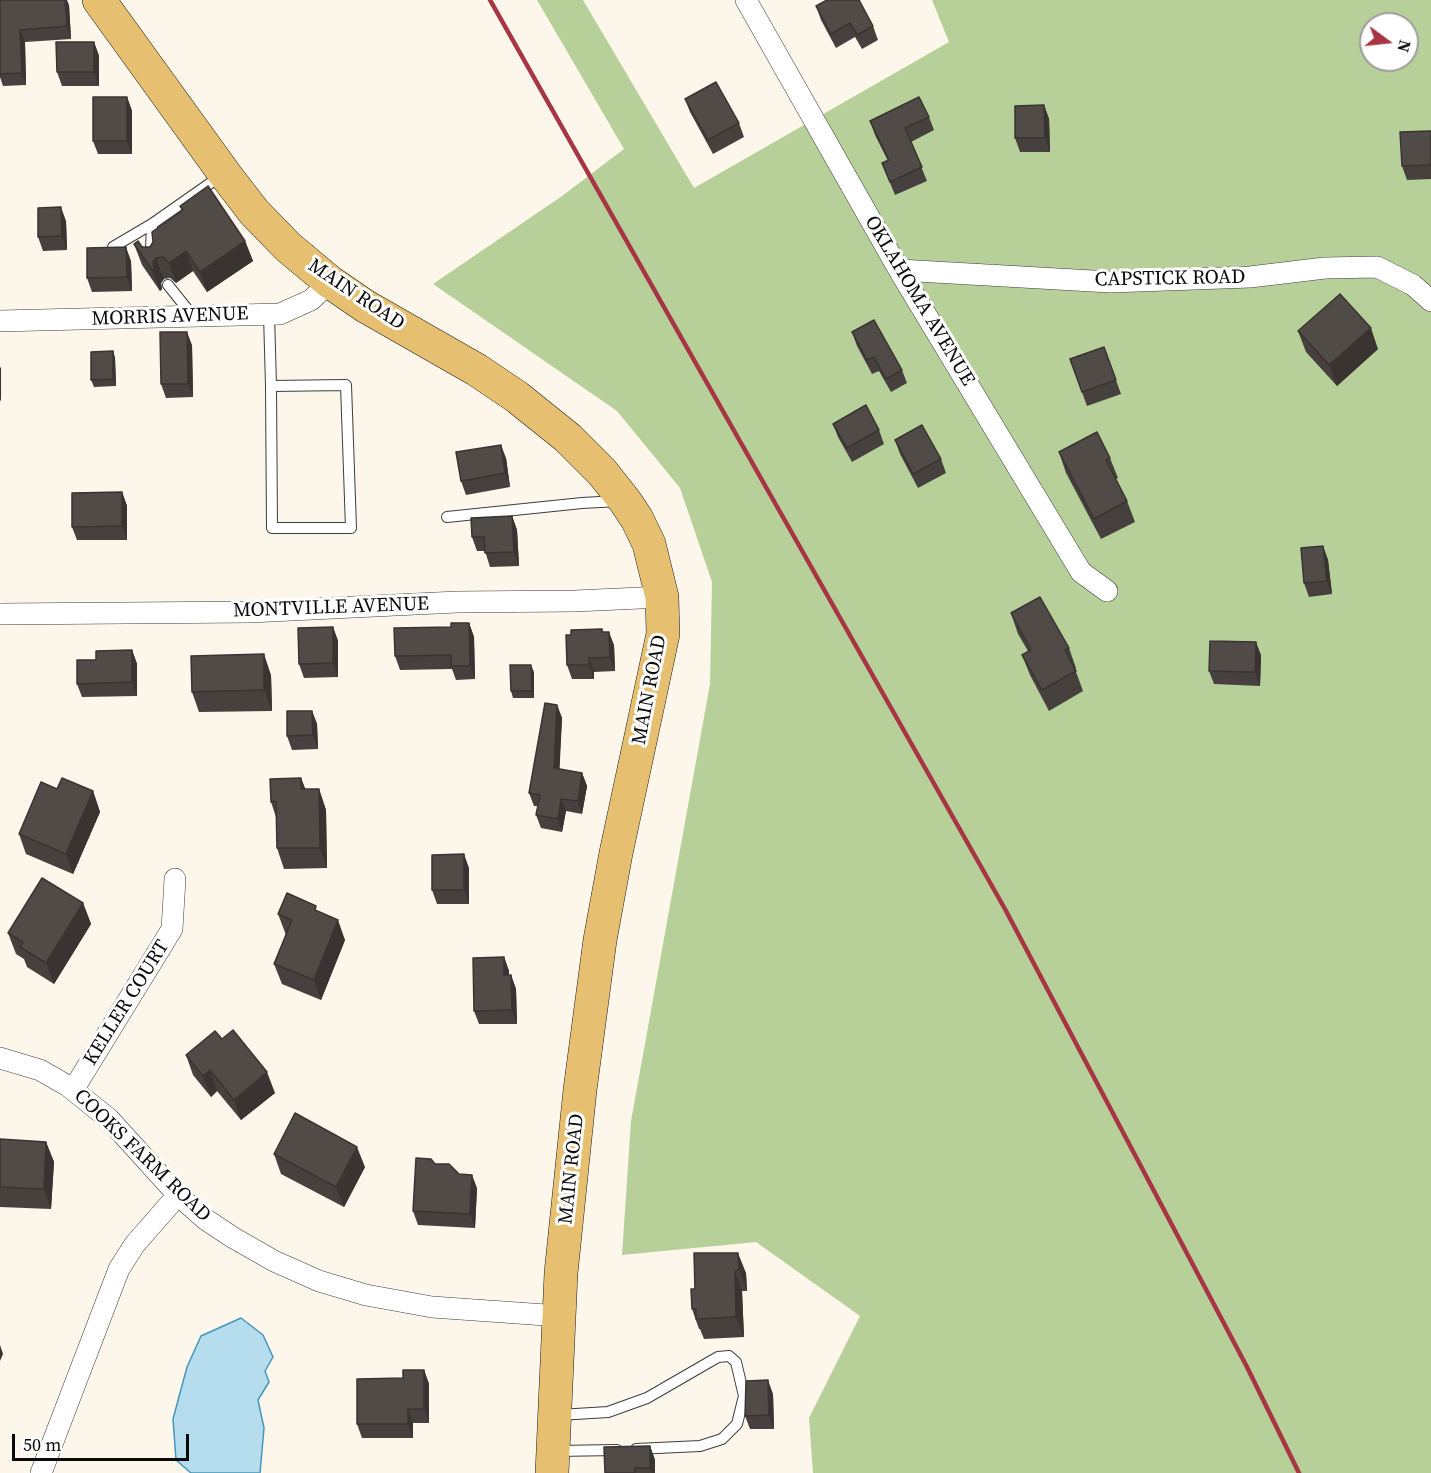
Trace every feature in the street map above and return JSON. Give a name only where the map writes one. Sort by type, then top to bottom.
[{"type":"main road","name":"MAIN ROAD","points":[[99,0],[224,173],[254,212],[288,247],[330,282],[365,306],[477,370],[518,397],[568,438],[602,472],[625,501],[649,544],[662,597],[663,634],[616,853],[600,940],[580,1090],[561,1273],[552,1462]]},
{"type":"street","name":"OKLAHOMA AVENUE","points":[[746,0],[900,270],[1081,572],[1107,591]]},
{"type":"street","name":"CAPSTICK ROAD","points":[[900,270],[1110,282],[1250,277],[1325,268],[1377,267],[1413,285],[1431,301]]},
{"type":"street","name":"MORRIS AVENUE","points":[[0,321],[280,314],[311,300],[330,282]]},
{"type":"street","name":"MONTVILLE AVENUE","points":[[0,614],[250,612],[457,602],[575,601],[662,597]]},
{"type":"street","name":"KELLER COURT","points":[[73,1090],[172,929],[175,879]]},
{"type":"street","name":"COOKS FARM ROAD","points":[[0,1058],[40,1070],[73,1090],[109,1119],[178,1195],[206,1219],[274,1261],[319,1281],[366,1295],[432,1307],[560,1316]]},
{"type":"street","points":[[41,1473],[119,1269],[135,1244],[178,1195]]},
{"type":"lane","points":[[113,248],[152,224],[224,173]]},
{"type":"lane","points":[[152,224],[153,261]]},
{"type":"lane","points":[[168,285],[193,316]]},
{"type":"lane","points":[[268,314],[272,528],[351,528],[345,384],[271,386]]},
{"type":"lane","points":[[447,517],[582,503],[625,501]]},
{"type":"lane","points":[[552,1462],[700,1446],[722,1439],[737,1424],[744,1396],[736,1362],[729,1356],[718,1357],[647,1398],[608,1412],[555,1416]]},
{"type":"green space","points":[[537,0],[583,0],[694,188],[949,42],[932,0],[1431,0],[1431,1473],[813,1473],[809,1418],[860,1316],[756,1242],[622,1255],[631,1121],[710,684],[712,582],[680,488],[617,411],[433,284],[562,196],[624,149]]},
{"type":"water","points":[[241,1318],[263,1335],[273,1357],[265,1371],[269,1382],[258,1400],[264,1428],[260,1473],[191,1473],[176,1460],[173,1419],[187,1367],[201,1336]]},
{"type":"building","points":[[0,0],[65,0],[67,26],[20,30],[22,73],[0,74]]},
{"type":"building","points":[[827,0],[859,0],[873,26],[857,35],[850,23],[831,34],[816,6]]},
{"type":"building","points":[[56,42],[94,42],[94,72],[57,72]]},
{"type":"building","points":[[716,82],[739,123],[708,140],[685,99]]},
{"type":"building","points":[[93,97],[127,97],[127,141],[93,141]]},
{"type":"building","points":[[919,97],[929,117],[905,128],[922,167],[890,182],[882,163],[889,160],[870,121]]},
{"type":"building","points":[[1044,105],[1045,138],[1015,138],[1015,106]]},
{"type":"building","points":[[1431,131],[1431,165],[1402,166],[1400,132]]},
{"type":"building","points":[[208,186],[245,241],[200,272],[186,251],[169,263],[163,257],[156,258],[152,270],[134,244],[138,241],[142,247],[150,247],[153,242],[152,232],[183,210],[180,206]]},
{"type":"building","points":[[61,207],[62,236],[38,237],[38,208]]},
{"type":"building","points":[[126,247],[127,277],[87,278],[87,248]]},
{"type":"building","points":[[1340,294],[1371,328],[1329,365],[1298,331]]},
{"type":"building","points":[[874,320],[902,370],[886,379],[874,357],[867,360],[852,332]]},
{"type":"building","points":[[160,332],[187,332],[188,384],[161,384]]},
{"type":"building","points":[[1104,347],[1116,380],[1082,392],[1070,359]]},
{"type":"building","points":[[113,351],[113,379],[91,380],[91,352]]},
{"type":"building","points":[[866,405],[879,430],[847,448],[833,424]]},
{"type":"building","points":[[922,425],[941,459],[913,474],[895,440]]},
{"type":"building","points":[[1097,432],[1110,458],[1106,460],[1127,501],[1094,519],[1059,452]]},
{"type":"building","points":[[501,445],[505,473],[461,481],[456,452]]},
{"type":"building","points":[[122,492],[122,526],[72,527],[72,493]]},
{"type":"building","points":[[512,516],[514,552],[485,553],[484,537],[472,537],[471,518]]},
{"type":"building","points":[[1323,546],[1327,581],[1304,583],[1301,548]]},
{"type":"building","points":[[1040,597],[1069,648],[1065,650],[1076,671],[1042,690],[1022,655],[1031,650],[1011,613]]},
{"type":"building","points":[[451,623],[469,623],[470,666],[451,666],[451,655],[395,656],[394,628],[451,627]]},
{"type":"building","points":[[333,627],[333,663],[299,664],[298,628]]},
{"type":"building","points":[[602,629],[602,632],[609,632],[610,657],[589,658],[589,665],[567,665],[566,635],[571,635],[571,630]]},
{"type":"building","points":[[1210,641],[1256,642],[1255,672],[1209,671]]},
{"type":"building","points":[[132,650],[132,682],[77,684],[77,660],[96,660],[96,651]]},
{"type":"building","points":[[264,654],[264,690],[192,692],[191,656]]},
{"type":"building","points":[[510,665],[531,665],[532,691],[511,691]]},
{"type":"building","points":[[545,703],[557,705],[554,768],[582,773],[578,801],[561,799],[558,819],[536,815],[540,795],[529,793]]},
{"type":"building","points":[[287,711],[312,711],[313,735],[287,736]]},
{"type":"building","points":[[62,778],[93,791],[66,854],[19,834],[41,782],[57,789]]},
{"type":"building","points":[[301,778],[301,789],[319,789],[320,848],[277,848],[276,801],[271,802],[270,779]]},
{"type":"building","points":[[464,854],[464,890],[432,890],[432,855]]},
{"type":"building","points":[[42,878],[83,903],[46,963],[20,947],[23,942],[8,933]]},
{"type":"building","points":[[287,893],[316,906],[315,910],[338,920],[314,980],[274,964],[292,920],[278,914]]},
{"type":"building","points":[[504,957],[504,975],[511,975],[512,1010],[474,1011],[473,958]]},
{"type":"building","points":[[233,1030],[267,1072],[234,1100],[210,1070],[203,1076],[186,1055],[215,1031],[222,1039]]},
{"type":"building","points":[[295,1113],[357,1147],[336,1187],[274,1154]]},
{"type":"building","points":[[0,1139],[46,1142],[44,1189],[0,1187]]},
{"type":"building","points":[[416,1158],[431,1159],[435,1164],[449,1164],[459,1174],[472,1175],[470,1214],[413,1211]]},
{"type":"building","points":[[694,1253],[738,1253],[739,1270],[735,1271],[736,1317],[696,1319],[696,1309],[692,1309],[691,1289],[695,1289]]},
{"type":"building","points":[[403,1370],[424,1370],[424,1409],[408,1409],[408,1424],[357,1424],[357,1379],[403,1378]]},
{"type":"building","points":[[768,1380],[769,1415],[745,1416],[746,1381]]},
{"type":"building","points":[[650,1446],[650,1468],[635,1468],[635,1473],[605,1473],[604,1447]]},
{"type":"railway","points":[[490,0],[1005,909],[1247,1367],[1299,1473]]}]
